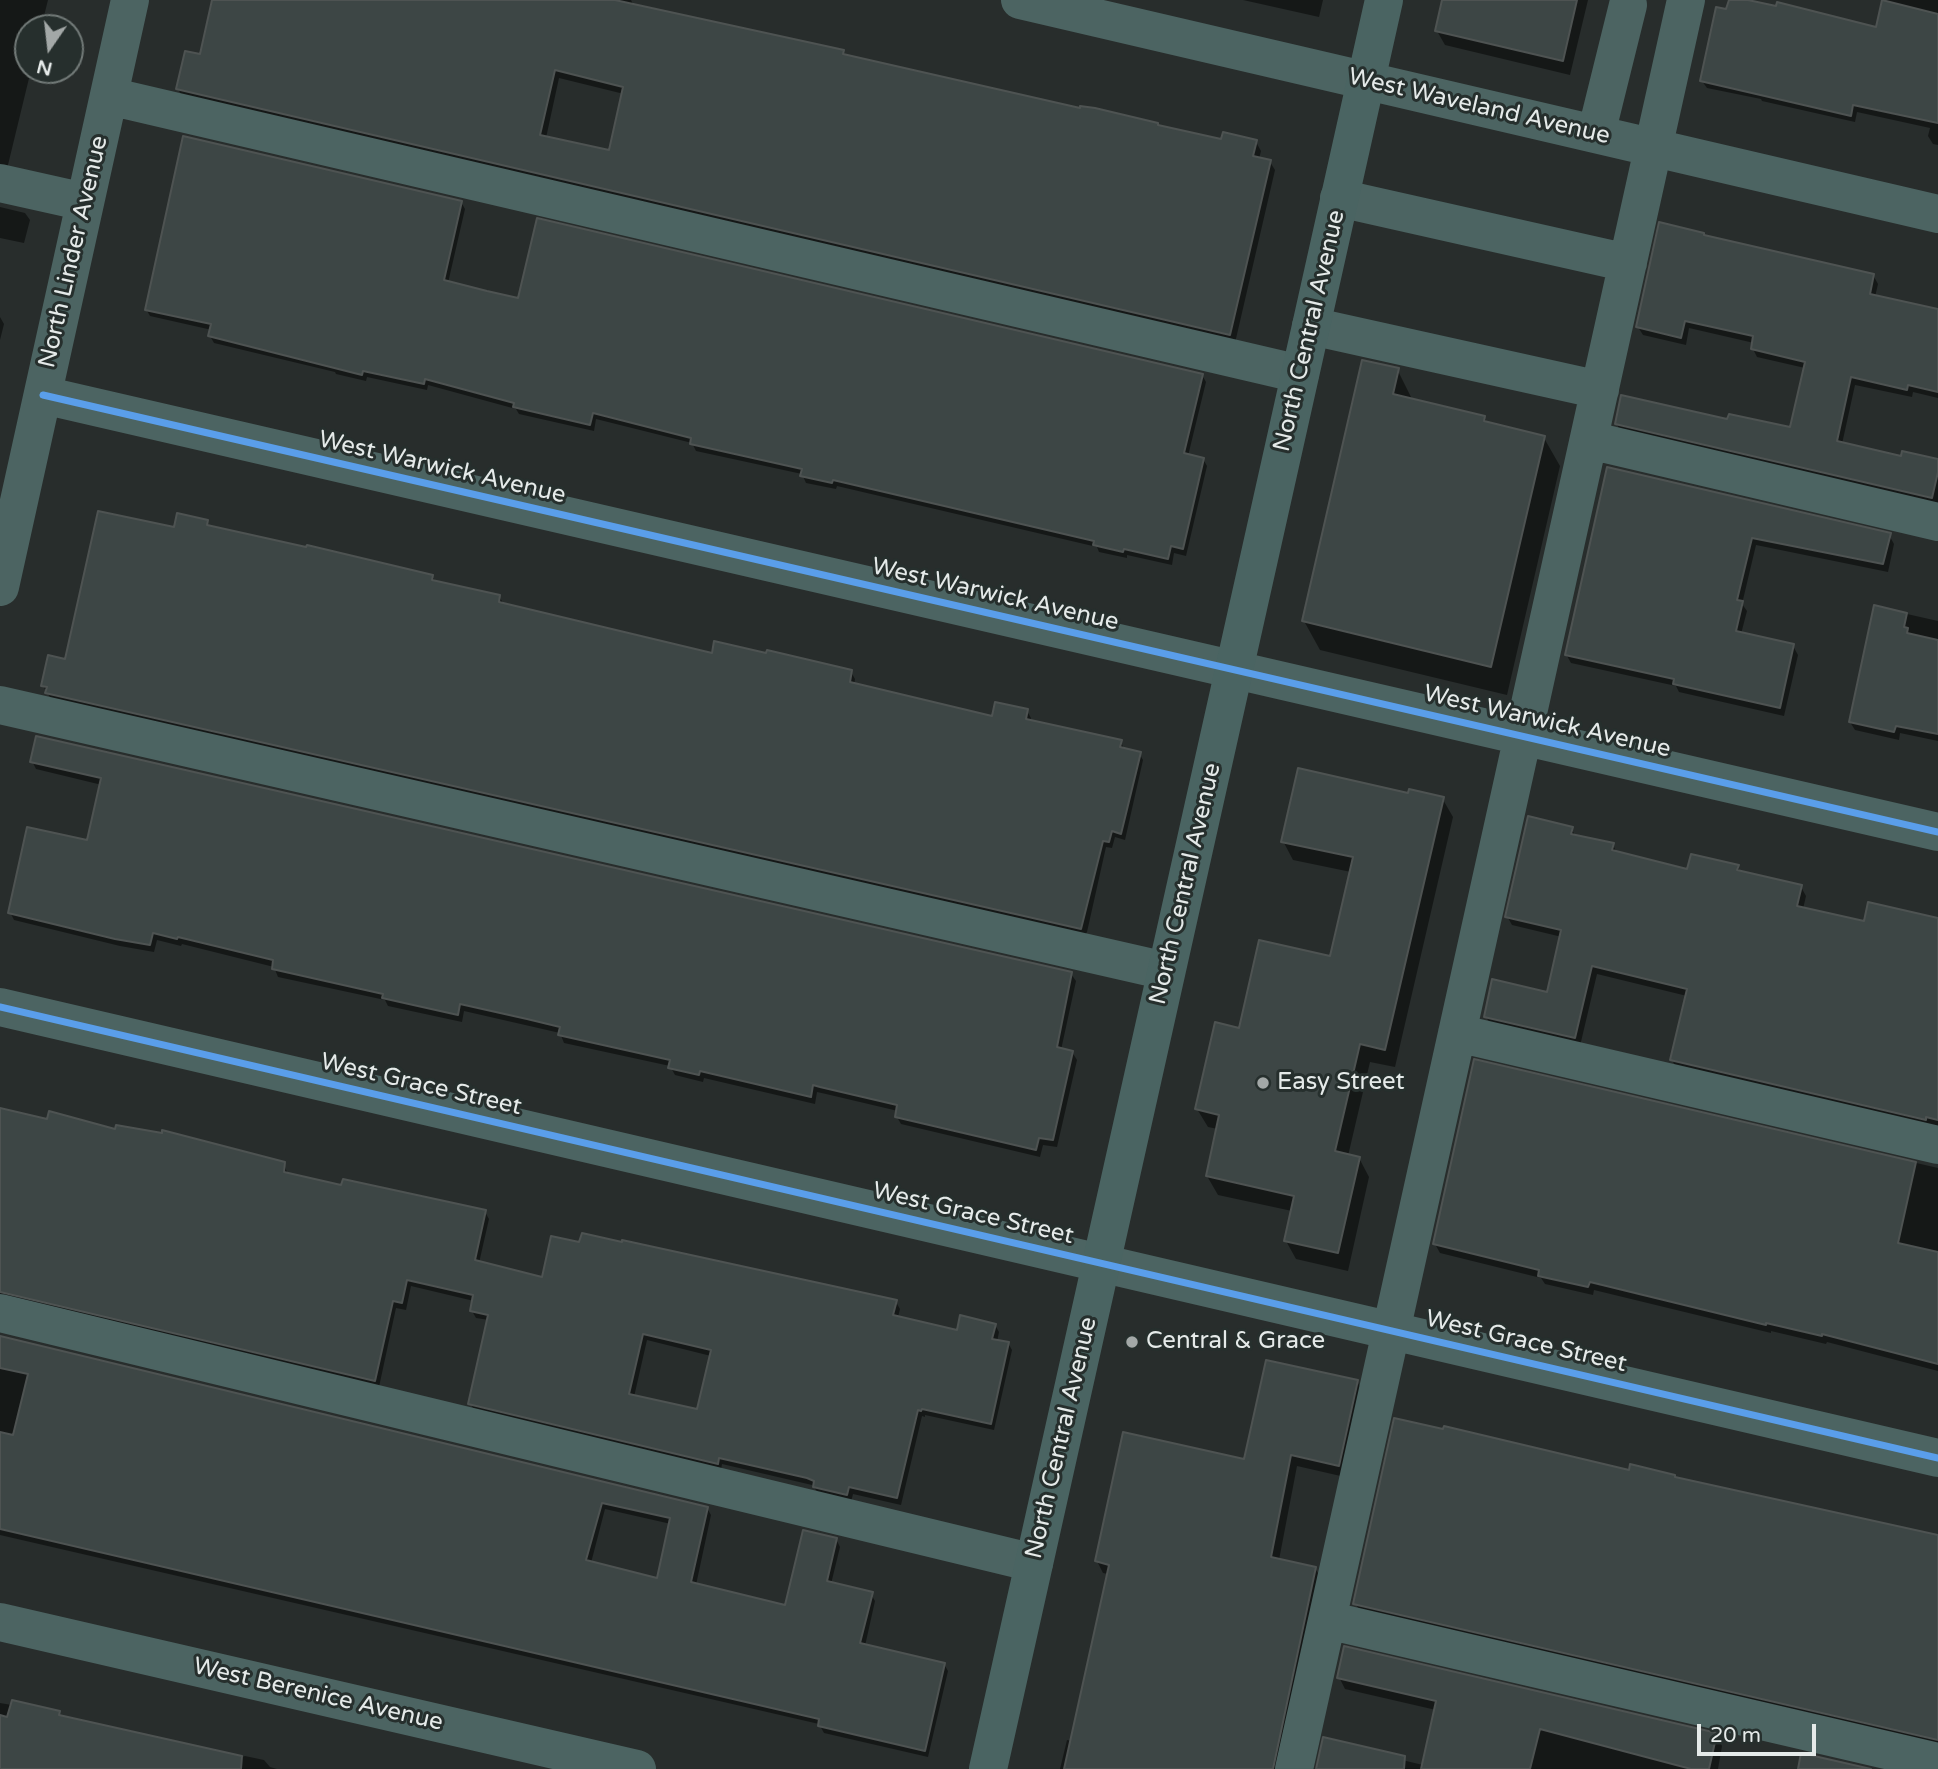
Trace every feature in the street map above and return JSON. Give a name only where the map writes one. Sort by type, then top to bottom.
[{"type":"main road","name":"North Central Avenue","points":[[988,1769],[1384,0]]},
{"type":"street","name":"North Linder Avenue","points":[[0,587],[10,491],[43,395],[130,0]]},
{"type":"street","name":"West Waveland Avenue","points":[[1020,0],[1074,6],[1366,81],[1938,214]]},
{"type":"street","points":[[1294,1769],[1686,0]]},
{"type":"street","points":[[1596,134],[1628,5]]},
{"type":"street","points":[[109,96],[1300,374]]},
{"type":"street","points":[[0,183],[85,202]]},
{"type":"street","points":[[1339,198],[1628,263]]},
{"type":"street","points":[[1311,326],[1600,390]]},
{"type":"street","name":"West Warwick Avenue","points":[[43,395],[1938,832]]},
{"type":"street","points":[[1589,440],[1938,522]]},
{"type":"street","points":[[0,705],[1166,971]]},
{"type":"street","name":"West Grace Street","points":[[0,1007],[1938,1458]]},
{"type":"street","points":[[1457,1033],[1938,1145]]},
{"type":"street","points":[[0,1313],[1034,1563]]},
{"type":"street","points":[[1327,1620],[1938,1762]]},
{"type":"street","name":"West Berenice Avenue","points":[[0,1622],[637,1769]]},
{"type":"building","points":[[212,0],[615,0],[844,50],[843,54],[1080,108],[1095,108],[1221,139],[1223,132],[1257,140],[1253,156],[1271,160],[1230,335],[176,89],[185,51],[200,54]],"holes":[[[555,70],[623,87],[609,150],[540,135]]]},
{"type":"building","points":[[1442,0],[1577,0],[1563,61],[1435,31]]},
{"type":"building","points":[[1729,0],[1748,0],[1776,6],[1777,2],[1876,27],[1882,0],[1938,14],[1938,123],[1853,105],[1851,116],[1700,81],[1716,7],[1726,9]]},
{"type":"building","points":[[183,136],[462,201],[444,280],[487,291],[518,298],[537,218],[1203,374],[1184,453],[1204,458],[1183,549],[1171,546],[1168,559],[1124,549],[1123,552],[1093,545],[1094,541],[833,480],[832,483],[800,476],[802,469],[690,444],[691,438],[593,413],[590,425],[513,407],[514,403],[425,379],[424,384],[363,371],[362,375],[208,336],[211,324],[145,310]]},
{"type":"building","points":[[1659,222],[1874,274],[1870,294],[1938,309],[1938,392],[1908,385],[1907,390],[1851,377],[1837,441],[1901,456],[1902,451],[1938,459],[1932,498],[1615,424],[1621,395],[1727,419],[1729,414],[1790,427],[1805,362],[1751,349],[1753,336],[1685,321],[1681,338],[1636,327]]},
{"type":"building","points":[[1362,360],[1399,368],[1393,394],[1485,416],[1484,421],[1545,436],[1491,667],[1302,621]]},
{"type":"building","points":[[1607,467],[1891,533],[1883,564],[1752,538],[1737,600],[1743,601],[1736,631],[1794,644],[1780,708],[1673,684],[1674,679],[1565,655]]},
{"type":"building","points":[[98,511],[174,527],[177,513],[208,520],[207,525],[433,575],[432,580],[500,595],[499,602],[712,653],[714,641],[766,653],[767,650],[852,670],[850,682],[992,716],[995,702],[1028,709],[1026,719],[1122,740],[1120,747],[1141,752],[1121,834],[1112,831],[1109,842],[1103,841],[1081,929],[45,693],[47,687],[41,686],[48,655],[65,659]]},
{"type":"building","points":[[1874,605],[1907,613],[1904,627],[1908,628],[1907,633],[1938,640],[1938,734],[1896,726],[1894,732],[1849,722]]},
{"type":"building","points":[[36,736],[1072,972],[1057,1047],[1073,1051],[1053,1140],[1039,1138],[1036,1150],[895,1117],[897,1105],[813,1085],[811,1097],[700,1071],[699,1075],[668,1068],[670,1060],[558,1035],[560,1027],[460,1004],[458,1015],[382,998],[383,994],[272,969],[273,960],[178,937],[177,939],[153,933],[150,945],[8,913],[27,827],[87,840],[101,778],[30,762]]},
{"type":"building","points":[[1298,768],[1408,793],[1409,789],[1444,797],[1385,1050],[1360,1044],[1335,1151],[1360,1157],[1338,1253],[1284,1241],[1294,1196],[1206,1176],[1219,1115],[1195,1109],[1215,1022],[1239,1028],[1259,940],[1330,956],[1353,857],[1281,842]]},
{"type":"building","points":[[1528,816],[1573,827],[1571,834],[1614,843],[1612,850],[1687,869],[1691,854],[1739,865],[1737,870],[1802,885],[1797,906],[1864,921],[1868,902],[1938,918],[1938,1120],[1926,1117],[1926,1120],[1670,1060],[1687,989],[1592,966],[1575,1038],[1484,1017],[1492,979],[1547,992],[1561,930],[1505,917]]},
{"type":"building","points":[[1474,1059],[1916,1162],[1898,1243],[1938,1252],[1938,1364],[1822,1334],[1766,1325],[1590,1282],[1588,1287],[1538,1276],[1539,1270],[1433,1244]]},
{"type":"building","points":[[0,1108],[47,1119],[49,1111],[115,1129],[116,1125],[162,1133],[162,1130],[285,1162],[284,1172],[341,1185],[343,1179],[486,1210],[475,1260],[542,1277],[551,1236],[579,1242],[582,1233],[897,1300],[893,1315],[957,1330],[960,1315],[996,1324],[992,1339],[1009,1342],[991,1424],[918,1410],[897,1498],[849,1487],[847,1495],[813,1487],[814,1481],[807,1478],[719,1458],[718,1464],[468,1404],[488,1315],[470,1311],[473,1295],[407,1280],[402,1303],[393,1301],[375,1381],[0,1292]],"holes":[[[643,1334],[711,1350],[697,1409],[629,1394]]]},
{"type":"building","points":[[0,1336],[708,1507],[691,1582],[785,1605],[803,1530],[837,1538],[827,1581],[873,1592],[860,1643],[945,1663],[925,1751],[818,1726],[819,1719],[0,1529],[0,1432],[13,1435],[28,1374],[0,1368]],"holes":[[[602,1503],[670,1518],[657,1578],[586,1560]]]},
{"type":"building","points":[[1266,1360],[1358,1380],[1339,1466],[1291,1455],[1271,1557],[1316,1567],[1273,1769],[1064,1769],[1109,1565],[1095,1561],[1123,1432],[1244,1459]]},
{"type":"building","points":[[1394,1418],[1443,1429],[1444,1426],[1629,1470],[1630,1464],[1675,1477],[1938,1535],[1938,1740],[1353,1604]]},
{"type":"building","points":[[1344,1646],[1717,1733],[1709,1769],[1691,1769],[1540,1729],[1530,1769],[1421,1769],[1436,1701],[1337,1678]]},
{"type":"building","points":[[12,1700],[60,1711],[59,1715],[242,1756],[241,1769],[0,1769],[0,1715],[7,1717]]},
{"type":"building","points":[[1323,1737],[1405,1756],[1404,1769],[1316,1769]]},
{"type":"building","points":[[1801,1753],[1871,1769],[1798,1769]]},
{"type":"cycle path","points":[[43,395],[1938,832]]},
{"type":"cycle path","points":[[0,1007],[1938,1458]]},
{"type":"place","name":"Easy Street","points":[[1263,1083]]},
{"type":"place","name":"Central & Grace","points":[[1132,1342]]}]
